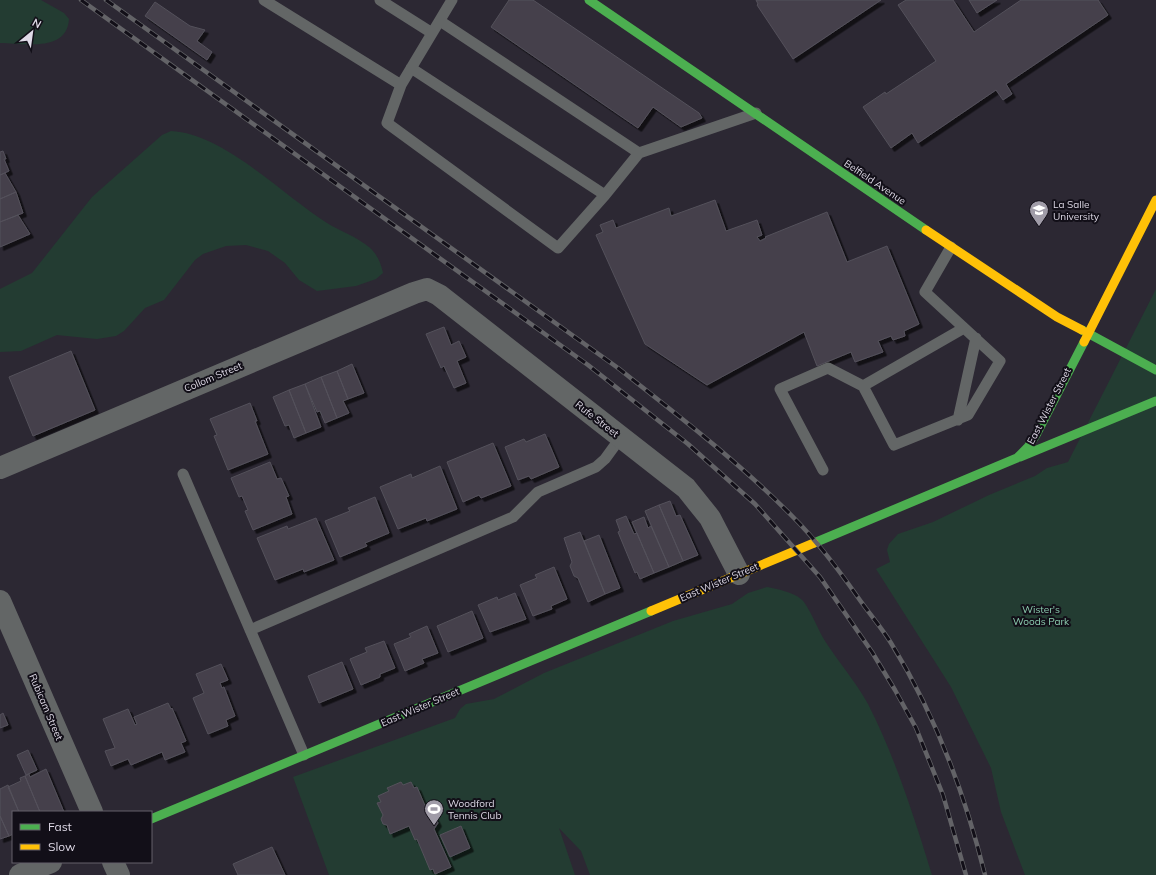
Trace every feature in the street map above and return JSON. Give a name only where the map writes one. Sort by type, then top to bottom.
[{"type":"street","name":"Belfield Avenue","points":[[589,0],[951,247],[1057,317],[1156,370]]},
{"type":"street","name":"East Wister Street","points":[[152,820],[1017,458],[1028,447],[1036,435],[1156,200]]},
{"type":"street","name":"Rufe Street","points":[[427,289],[439,295],[674,477],[700,503],[720,535],[739,574]]},
{"type":"street","name":"Collom Street","points":[[0,468],[414,292],[427,289]]},
{"type":"street","points":[[1017,458],[1156,401]]},
{"type":"street","name":"Rubicam Street","points":[[0,601],[92,811]]},
{"type":"street","points":[[20,875],[49,863]]},
{"type":"street","points":[[113,863],[119,875]]},
{"type":"lane","points":[[264,0],[401,86]]},
{"type":"lane","points":[[380,0],[432,33]]},
{"type":"lane","points":[[452,0],[401,86],[387,123],[558,248],[605,195],[639,153],[756,113]]},
{"type":"lane","points":[[440,21],[639,153]]},
{"type":"lane","points":[[411,68],[605,195]]},
{"type":"lane","points":[[823,470],[780,389],[828,368],[863,386],[894,445],[968,416],[1000,361],[925,292],[951,247]]},
{"type":"lane","points":[[863,386],[964,328]]},
{"type":"lane","points":[[958,420],[976,338]]},
{"type":"lane","points":[[250,630],[508,520],[522,509],[538,492],[596,466],[605,459],[621,437]]},
{"type":"lane","points":[[183,474],[304,755]]},
{"type":"green space","points":[[0,0],[41,0],[64,13],[69,19],[66,30],[61,37],[52,42],[42,44],[0,43]]},
{"type":"green space","points":[[171,131],[191,134],[211,142],[252,167],[327,223],[369,247],[378,259],[383,273],[376,279],[356,286],[317,291],[299,280],[285,263],[268,251],[246,245],[226,246],[203,254],[195,260],[164,300],[145,308],[124,331],[116,336],[97,339],[57,335],[21,351],[0,352],[0,289],[32,273],[92,197],[162,135]]},
{"type":"green space","name":"Wister's Woods Park","points":[[1156,289],[1156,875],[1025,875],[1001,812],[991,768],[951,687],[876,569],[890,562],[887,550],[889,544],[898,534],[933,522],[989,495],[1035,476],[1047,468],[1068,462]]},
{"type":"green space","points":[[767,587],[789,593],[798,597],[804,602],[825,641],[868,704],[896,767],[932,875],[590,875],[581,851],[559,828],[575,875],[329,875],[293,777],[455,718],[460,709],[466,704],[494,699],[544,673],[673,621],[732,604],[748,593]]},
{"type":"building","points":[[509,0],[533,0],[699,113],[702,118],[681,127],[653,107],[638,128],[491,27]]},
{"type":"building","points":[[756,0],[881,0],[793,59],[757,5]]},
{"type":"building","points":[[906,0],[953,0],[974,32],[1021,0],[1098,0],[1108,15],[1006,84],[1012,94],[1003,100],[996,90],[918,143],[912,133],[891,148],[863,107],[885,92],[886,94],[936,61],[898,5]]},
{"type":"building","points":[[969,0],[997,0],[977,13]]},
{"type":"building","points":[[155,2],[190,26],[205,30],[197,41],[212,52],[207,60],[145,16]]},
{"type":"building","points":[[3,151],[6,159],[4,159],[9,171],[0,175],[0,152]]},
{"type":"building","points":[[5,173],[16,192],[0,199],[0,175]]},
{"type":"building","points":[[16,192],[23,213],[0,222],[0,199]]},
{"type":"building","points":[[715,200],[726,231],[757,220],[762,235],[757,237],[760,241],[766,238],[765,237],[827,212],[847,262],[887,246],[919,324],[904,331],[905,336],[893,340],[891,336],[878,341],[883,352],[855,362],[851,352],[817,366],[804,332],[707,385],[645,344],[596,235],[603,232],[600,225],[613,220],[616,228],[669,208],[671,216]]},
{"type":"building","points":[[18,215],[30,234],[0,247],[0,222]]},
{"type":"building","points":[[444,327],[451,345],[459,341],[466,357],[457,361],[466,383],[454,388],[444,366],[441,368],[426,334]]},
{"type":"building","points":[[71,351],[95,410],[33,436],[9,377]]},
{"type":"building","points":[[352,364],[364,393],[348,399],[337,371]]},
{"type":"building","points":[[337,371],[348,399],[343,401],[349,413],[337,418],[321,377]]},
{"type":"building","points":[[321,377],[337,418],[325,423],[320,411],[317,412],[305,384]]},
{"type":"building","points":[[305,384],[321,427],[306,433],[289,390]]},
{"type":"building","points":[[289,390],[306,433],[294,438],[289,425],[285,426],[273,397]]},
{"type":"building","points":[[250,403],[257,421],[255,421],[268,454],[228,470],[214,436],[217,435],[210,419]]},
{"type":"building","points":[[545,434],[559,467],[531,479],[529,476],[518,480],[505,447],[524,439],[526,442]]},
{"type":"building","points":[[493,443],[511,486],[481,498],[479,495],[463,502],[447,462]]},
{"type":"building","points":[[270,462],[277,479],[281,478],[289,496],[286,497],[292,514],[253,530],[245,511],[248,510],[242,496],[239,497],[231,478]]},
{"type":"building","points":[[440,466],[457,509],[427,521],[426,518],[398,529],[380,487],[411,474],[412,478]]},
{"type":"building","points":[[375,497],[389,533],[365,543],[367,546],[340,557],[325,521],[350,511],[348,508]]},
{"type":"building","points":[[670,501],[676,516],[680,515],[698,555],[683,561],[659,505]]},
{"type":"building","points":[[659,505],[683,561],[669,567],[645,511]]},
{"type":"building","points":[[626,516],[634,534],[637,533],[654,573],[640,579],[637,572],[635,573],[618,532],[620,531],[616,520]]},
{"type":"building","points":[[644,517],[648,528],[651,526],[669,567],[654,573],[632,522]]},
{"type":"building","points":[[316,518],[334,560],[304,572],[303,569],[275,580],[257,538],[287,526],[288,529]]},
{"type":"building","points":[[580,532],[605,594],[588,602],[578,578],[574,576],[570,566],[572,562],[564,538]]},
{"type":"building","points":[[599,535],[620,588],[605,594],[584,541]]},
{"type":"building","points":[[554,567],[567,599],[551,606],[552,609],[533,616],[520,585],[537,578],[535,575]]},
{"type":"building","points":[[515,593],[526,619],[490,632],[478,605],[497,597],[498,600]]},
{"type":"building","points":[[472,611],[483,638],[448,652],[437,626]]},
{"type":"building","points":[[427,626],[438,653],[422,659],[424,663],[405,671],[394,644],[411,637],[409,634]]},
{"type":"building","points":[[384,641],[395,668],[380,674],[380,677],[361,685],[350,659],[367,652],[365,648]]},
{"type":"building","points":[[342,662],[353,689],[319,703],[308,676]]},
{"type":"building","points":[[221,664],[228,680],[220,683],[222,688],[224,687],[235,716],[226,720],[228,726],[208,734],[193,698],[204,693],[196,674]]},
{"type":"building","points":[[168,703],[171,709],[172,708],[186,741],[181,743],[185,752],[165,760],[162,752],[131,765],[128,759],[111,766],[105,751],[115,748],[103,719],[128,709],[135,725],[137,724],[134,717]]},
{"type":"building","points":[[3,713],[8,725],[0,728],[0,715]]},
{"type":"building","points":[[28,750],[37,770],[26,775],[17,755]]},
{"type":"building","points":[[46,769],[64,811],[40,811],[25,776],[29,774],[30,777]]},
{"type":"building","points":[[25,776],[40,811],[19,811],[8,787],[21,781],[20,778]]},
{"type":"building","points":[[401,782],[403,785],[411,782],[414,788],[417,787],[429,815],[435,817],[438,823],[434,829],[451,867],[435,874],[433,869],[430,870],[417,839],[415,840],[409,826],[390,834],[387,825],[383,824],[381,819],[383,815],[377,803],[381,802],[378,796],[389,791],[387,788]]},
{"type":"building","points":[[8,785],[19,811],[12,811],[12,834],[9,836],[0,816],[0,789]]},
{"type":"building","points":[[0,816],[9,836],[0,839]]},
{"type":"building","points":[[461,826],[470,848],[450,857],[440,835]]},
{"type":"building","points":[[272,847],[285,875],[238,875],[233,864]]},
{"type":"railway","points":[[81,0],[588,365],[688,444],[755,504],[820,577],[872,652],[895,690],[916,728],[943,795],[966,875]]},
{"type":"railway","points":[[106,0],[618,368],[731,459],[794,518],[843,576],[887,637],[907,670],[935,726],[947,755],[968,815],[985,875]]},
{"type":"traffic: fast","points":[[589,0],[926,230]]},
{"type":"traffic: fast","points":[[1082,330],[1156,370]]},
{"type":"traffic: fast","points":[[814,543],[1017,458],[1028,447],[1036,435],[1084,342]]},
{"type":"traffic: fast","points":[[1020,457],[1156,401]]},
{"type":"traffic: fast","points":[[152,819],[651,611]]},
{"type":"traffic: slow","points":[[1084,342],[1156,200]]},
{"type":"traffic: slow","points":[[926,230],[1057,317],[1082,330]]},
{"type":"traffic: slow","points":[[651,611],[814,543]]},
{"type":"place","name":"La Salle University","points":[[1039,227]]},
{"type":"place","name":"Woodford Tennis Club","points":[[434,826]]}]
